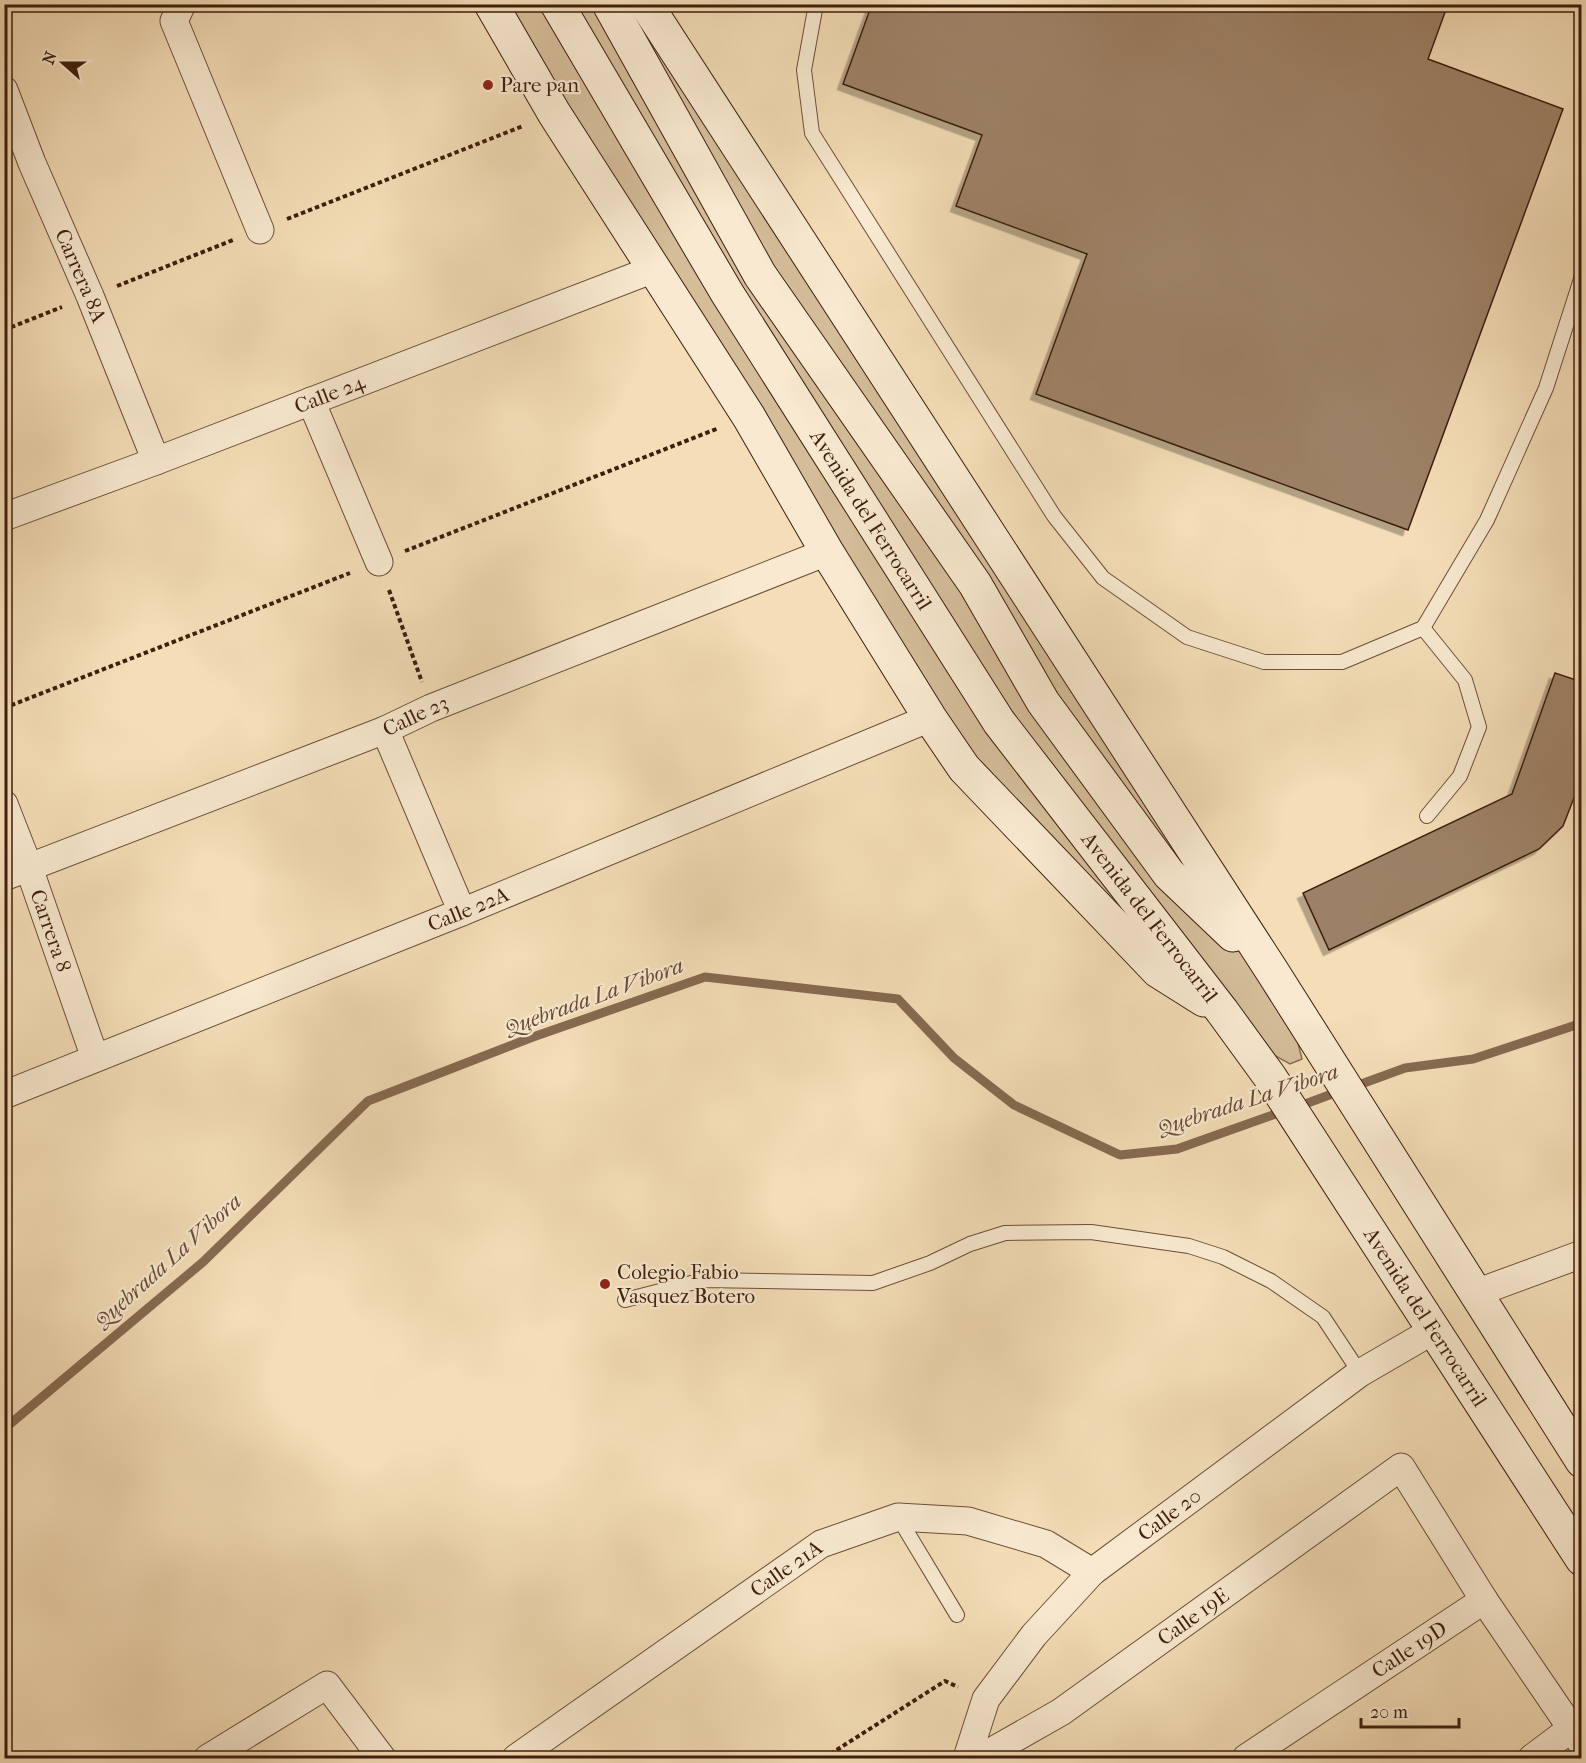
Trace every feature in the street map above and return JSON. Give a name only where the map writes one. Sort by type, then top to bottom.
[{"type":"main road","points":[[491,4],[554,113],[749,417],[828,552],[930,718],[964,768],[1158,971],[1222,1011]]},
{"type":"main road","name":"Avenida del Ferrocarril","points":[[557,4],[727,293],[999,722],[1222,1011],[1270,1077],[1581,1559]]},
{"type":"main road","name":"Avenida del Ferrocarril","points":[[609,4],[760,275],[975,584],[1043,702],[1169,874],[1272,971]]},
{"type":"main road","points":[[646,4],[1272,971],[1581,1461]]},
{"type":"street","points":[[182,4],[174,21],[260,230]]},
{"type":"street","name":"Carrera 8A","points":[[4,90],[156,461]]},
{"type":"street","name":"Calle 24","points":[[4,517],[156,461],[654,269]]},
{"type":"street","points":[[311,401],[379,562]]},
{"type":"street","name":"Calle 23","points":[[17,872],[385,730],[431,708],[828,552]]},
{"type":"street","name":"Calle 22A","points":[[4,1095],[462,912],[930,718]]},
{"type":"street","points":[[385,730],[462,912]]},
{"type":"street","name":"Carrera 8","points":[[4,804],[17,872],[95,1058]]},
{"type":"street","points":[[1476,1293],[1581,1254]]},
{"type":"street","name":"Calle 20","points":[[967,1758],[986,1699],[1034,1635],[1092,1572],[1360,1373],[1434,1330]]},
{"type":"street","name":"Calle 19E","points":[[980,1758],[1061,1712],[1401,1467],[1484,1600]]},
{"type":"street","name":"Calle 21A","points":[[516,1758],[821,1544],[897,1517],[968,1521],[1046,1544],[1092,1572]]},
{"type":"street","points":[[1484,1600],[1577,1736],[1532,1758]]},
{"type":"street","name":"Calle 19D","points":[[1246,1758],[1484,1600]]},
{"type":"street","points":[[208,1758],[327,1685],[382,1758]]},
{"type":"lane","points":[[816,4],[804,70],[812,133],[1054,516],[1103,578],[1187,637],[1264,662],[1342,662],[1423,628],[1486,520],[1546,388],[1581,276]]},
{"type":"lane","points":[[1423,628],[1465,680],[1479,727],[1460,776],[1427,816]]},
{"type":"lane","points":[[625,1300],[703,1280],[873,1283],[930,1263],[970,1244],[1005,1233],[1091,1232],[1189,1246],[1223,1257],[1271,1281],[1323,1317],[1360,1373]]},
{"type":"lane","points":[[897,1517],[957,1615]]},
{"type":"path","points":[[379,562],[431,708]]},
{"type":"path","points":[[824,1758],[945,1681],[986,1699]]},
{"type":"shaded area","points":[[491,5],[646,5],[1285,992],[1302,1059],[1290,1064],[1240,1036],[964,768]]},
{"type":"building","points":[[872,4],[1448,4],[1428,59],[1563,109],[1408,530],[1036,394],[1087,254],[956,206],[982,135],[843,84]]},
{"type":"building","points":[[1555,673],[1582,682],[1582,777],[1563,826],[1539,849],[1329,950],[1303,893],[1512,794]]},
{"type":"waterway","name":"Quebrada La Vibora","points":[[4,1429],[203,1262],[368,1101],[533,1037],[705,977],[898,999],[954,1058],[1014,1105],[1120,1155],[1177,1149],[1284,1111]]},
{"type":"waterway","name":"Quebrada La Vibora","points":[[1353,1087],[1405,1068],[1473,1059],[1582,1023]]},
{"type":"waterway","name":"Quebrada La Vibora","points":[[1297,1107],[1340,1091]]},
{"type":"place","name":"Pare pan","points":[[488,85]]},
{"type":"place","name":"Colegio Fabio Vasquez Botero","points":[[605,1284]]}]
